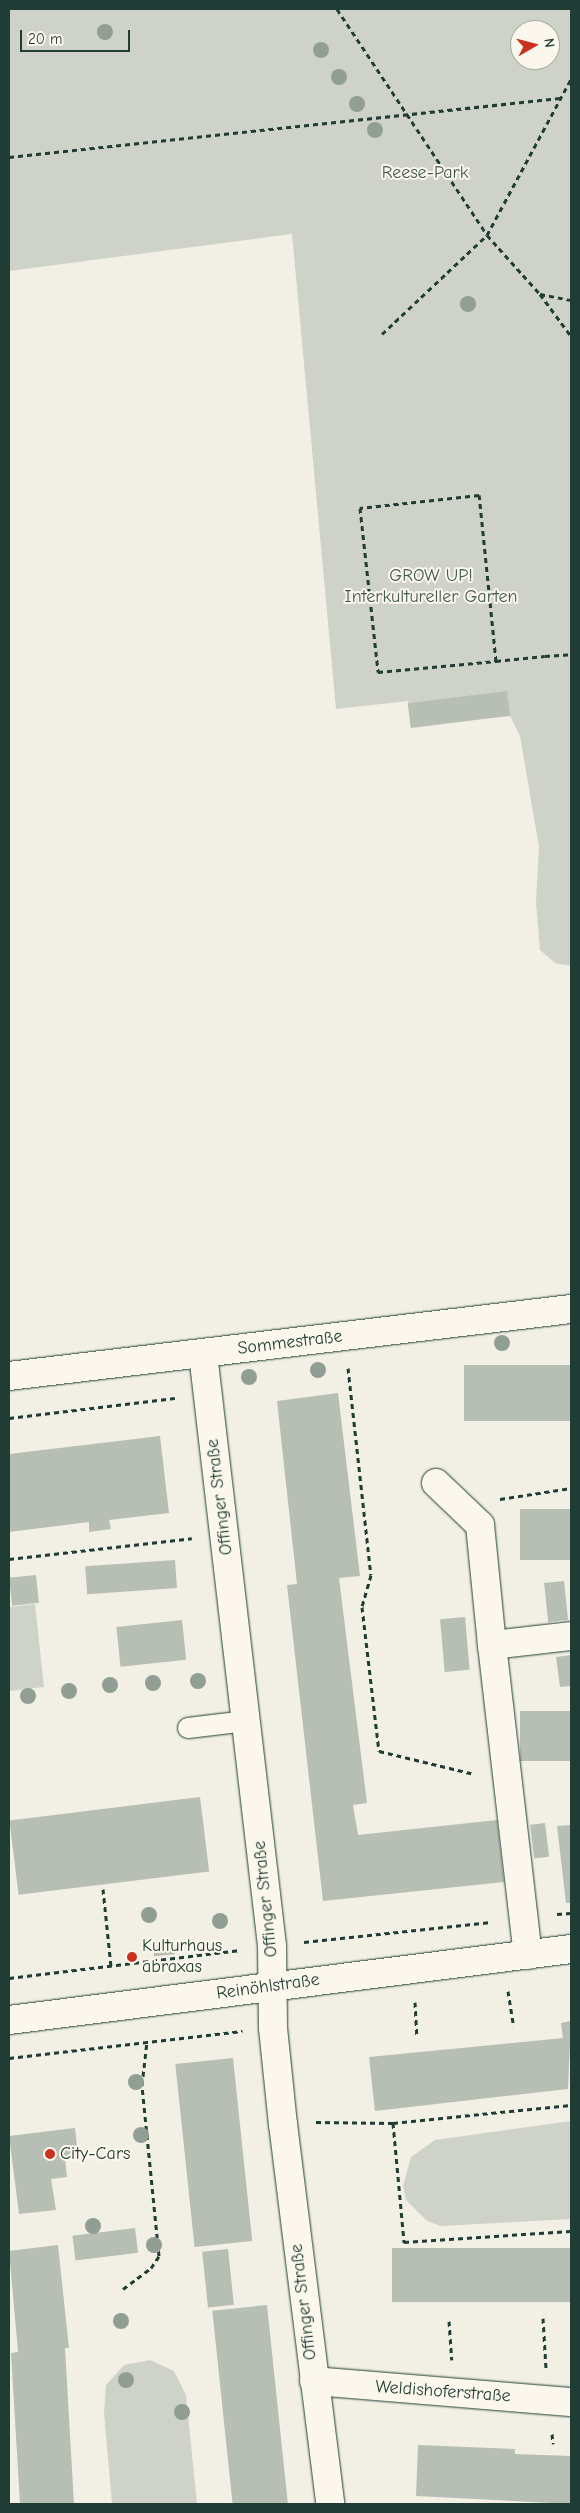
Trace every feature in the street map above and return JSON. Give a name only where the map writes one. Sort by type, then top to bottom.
[{"type":"street","name":"Sommestraße","points":[[9,1376],[571,1309]]},
{"type":"street","name":"Offinger Straße","points":[[203,1354],[272,1946],[273,2028],[283,2124],[330,2504]]},
{"type":"street","points":[[436,1483],[480,1525],[528,1955]]},
{"type":"street","points":[[492,1645],[571,1636]]},
{"type":"street","name":"Reinöhlstraße","points":[[9,2020],[273,1985],[571,1949]]},
{"type":"street","name":"Weldishoferstraße","points":[[314,2381],[560,2401]]},
{"type":"lane","points":[[188,1728],[247,1721]]},
{"type":"path","points":[[337,9],[487,235],[540,294],[571,336]]},
{"type":"path","points":[[382,334],[487,235],[571,79]]},
{"type":"path","points":[[9,157],[407,112],[560,98]]},
{"type":"path","points":[[540,294],[571,300]]},
{"type":"path","points":[[496,661],[479,495],[360,508],[378,672],[496,661],[571,654]]},
{"type":"path","points":[[348,1368],[371,1575],[362,1607],[379,1751],[472,1772],[510,1793]]},
{"type":"path","points":[[9,1418],[208,1394]]},
{"type":"path","points":[[480,1525],[498,1500],[571,1488]]},
{"type":"path","points":[[9,1559],[225,1534]]},
{"type":"path","points":[[103,1889],[111,1966]]},
{"type":"path","points":[[9,2058],[273,2028]]},
{"type":"path","points":[[123,2289],[151,2268],[159,2256],[142,2085],[147,2041]]},
{"type":"path","points":[[283,2124],[346,2121],[393,2123],[571,2105]]},
{"type":"path","points":[[393,2123],[404,2242],[571,2231]]},
{"type":"path","points":[[543,2318],[560,2401]]},
{"type":"green space","name":"Reese-Park","points":[[9,9],[571,9],[571,966],[555,963],[540,950],[536,902],[539,847],[520,736],[510,716],[411,726],[408,701],[336,709],[292,234],[9,271]]},
{"type":"green space","points":[[35,1604],[44,1687],[9,1691],[9,1607]]},
{"type":"green space","points":[[571,2121],[571,2219],[441,2226],[427,2221],[406,2200],[403,2186],[411,2157],[435,2140]]},
{"type":"green space","points":[[150,2360],[174,2371],[186,2395],[197,2504],[112,2504],[104,2413],[106,2385],[124,2365]]},
{"type":"building","points":[[507,691],[510,716],[411,728],[408,703]]},
{"type":"building","points":[[464,1365],[571,1365],[571,1421],[464,1421]]},
{"type":"building","points":[[338,1393],[360,1576],[339,1578],[367,1803],[353,1805],[358,1835],[497,1820],[504,1882],[323,1901],[287,1585],[297,1584],[277,1401]]},
{"type":"building","points":[[160,1436],[169,1513],[109,1520],[111,1529],[89,1532],[89,1522],[9,1532],[9,1454]]},
{"type":"building","points":[[520,1509],[571,1509],[571,1560],[520,1560]]},
{"type":"building","points":[[175,1560],[177,1588],[87,1594],[85,1566]]},
{"type":"building","points":[[36,1575],[39,1603],[12,1606],[9,1578]]},
{"type":"building","points":[[564,1581],[568,1620],[548,1622],[544,1583]]},
{"type":"building","points":[[465,1617],[470,1670],[445,1672],[440,1619]]},
{"type":"building","points":[[182,1620],[186,1660],[121,1667],[116,1627]]},
{"type":"building","points":[[571,1655],[571,1686],[560,1687],[556,1657]]},
{"type":"building","points":[[520,1711],[571,1711],[571,1761],[520,1761]]},
{"type":"building","points":[[200,1797],[209,1871],[19,1895],[9,1820]]},
{"type":"building","points":[[545,1823],[549,1857],[534,1859],[530,1825]]},
{"type":"building","points":[[571,1825],[571,1903],[566,1903],[557,1826]]},
{"type":"building","points":[[174,1944],[175,1954],[154,1956],[153,1946]]},
{"type":"building","points":[[571,2021],[568,2089],[375,2111],[369,2057],[563,2038],[561,2023]]},
{"type":"building","points":[[233,2058],[252,2241],[195,2247],[175,2064]]},
{"type":"building","points":[[75,2128],[78,2157],[65,2159],[67,2177],[51,2179],[56,2210],[19,2214],[9,2136]]},
{"type":"building","points":[[135,2228],[138,2253],[76,2260],[72,2236]]},
{"type":"building","points":[[58,2245],[69,2348],[65,2348],[74,2504],[20,2504],[11,2353],[18,2352],[9,2251]]},
{"type":"building","points":[[392,2248],[571,2248],[571,2302],[392,2302]]},
{"type":"building","points":[[228,2249],[234,2305],[208,2307],[202,2252]]},
{"type":"building","points":[[267,2305],[288,2504],[233,2504],[212,2311]]},
{"type":"building","points":[[418,2445],[515,2449],[515,2454],[571,2456],[571,2504],[416,2496]]},
{"type":"place","name":"Kulturhaus abraxas","points":[[132,1957]]},
{"type":"place","name":"City-Cars","points":[[50,2154]]},
{"type":"park label","name":"GROW UP! Interkultureller Garten","points":[[431,587]]}]
